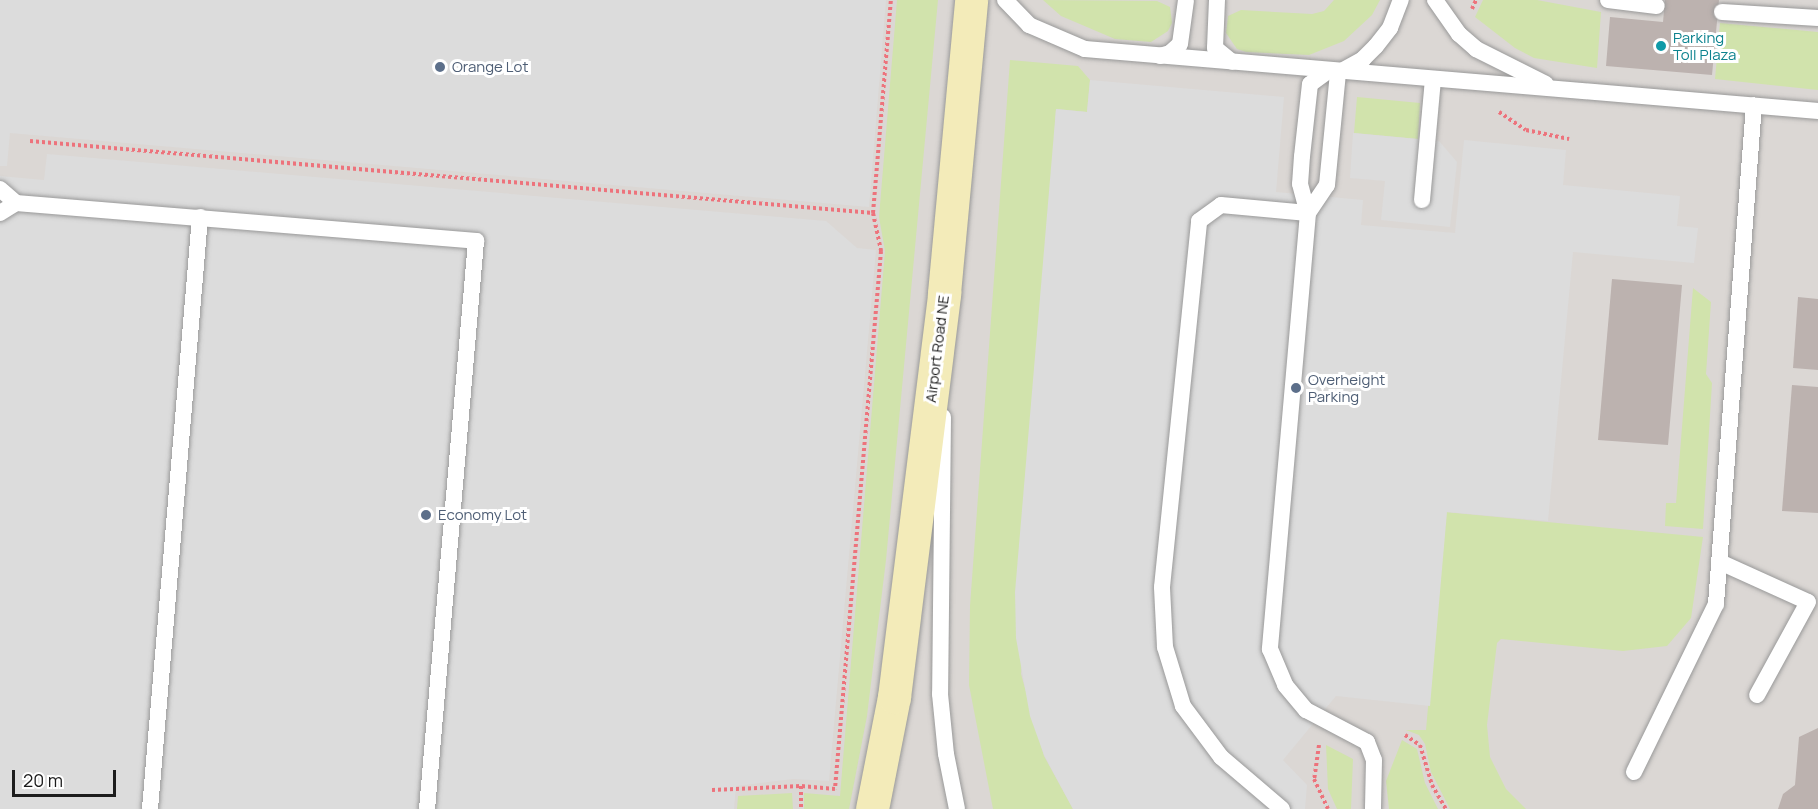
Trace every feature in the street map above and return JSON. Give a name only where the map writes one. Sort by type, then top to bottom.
[{"type":"main road","name":"Airport Road NE","points":[[872,809],[894,697],[944,293],[970,0]]},
{"type":"main road","name":"Airport Road NE","points":[[894,697],[894,809]]},
{"type":"lane","points":[[1005,0],[1029,25],[1067,44],[1241,64],[1818,111]]},
{"type":"lane","points":[[1178,0],[1184,19]]},
{"type":"lane","points":[[1153,55],[1163,56],[1176,49],[1184,19],[1185,0]]},
{"type":"lane","points":[[1217,0],[1218,54],[1241,64]]},
{"type":"lane","points":[[1216,19],[1224,0]]},
{"type":"lane","points":[[1373,809],[1374,760],[1367,742],[1306,710],[1278,674],[1269,632],[1308,213],[1300,184],[1309,89],[1315,78],[1363,59],[1390,28],[1401,0]]},
{"type":"lane","points":[[1435,0],[1459,34],[1476,49],[1558,89]]},
{"type":"lane","points":[[1608,0],[1657,6]]},
{"type":"lane","points":[[1722,12],[1818,18]]},
{"type":"lane","points":[[1308,213],[1327,185],[1333,72]]},
{"type":"lane","points":[[1422,200],[1433,80]]},
{"type":"lane","points":[[1634,772],[1708,625],[1716,604],[1722,563],[1754,105]]},
{"type":"lane","points":[[0,189],[16,203]]},
{"type":"lane","points":[[0,213],[16,203],[476,241],[428,809]]},
{"type":"lane","points":[[1282,809],[1221,756],[1183,706],[1165,647],[1162,587],[1199,221],[1211,209],[1232,205],[1308,213]]},
{"type":"lane","points":[[150,809],[200,217]]},
{"type":"lane","points":[[944,293],[940,694],[946,754],[957,809]]},
{"type":"lane","points":[[1722,563],[1808,602],[1757,695]]},
{"type":"path","points":[[712,790],[801,786],[835,789],[881,251],[873,213],[891,0]]},
{"type":"path","points":[[1495,108],[1526,130],[1569,139]]},
{"type":"path","points":[[30,141],[873,213]]},
{"type":"path","points":[[1405,735],[1420,745],[1432,785],[1446,809]]},
{"type":"path","points":[[1319,743],[1314,779],[1328,809]]},
{"type":"path","points":[[801,786],[801,809]]},
{"type":"shaded area","points":[[0,0],[1818,0],[1818,809],[0,809]]},
{"type":"shaded area","name":"Orange Lot","points":[[0,0],[886,0],[869,207],[10,133],[7,166],[0,166]]},
{"type":"shaded area","name":"Overheight Parking","points":[[1090,80],[1284,97],[1276,192],[1363,200],[1361,225],[1455,233],[1464,140],[1566,150],[1563,185],[1680,196],[1677,226],[1698,228],[1694,263],[1573,252],[1548,521],[1447,512],[1430,706],[1336,696],[1283,760],[1307,785],[1305,809],[1073,809],[1044,755],[1030,716],[1016,638],[1015,592],[1056,109],[1087,112]]},
{"type":"shaded area","points":[[1353,133],[1439,141],[1457,162],[1450,227],[1381,220],[1385,181],[1350,178]]},
{"type":"shaded area","name":"Economy Lot","points":[[47,154],[826,221],[857,248],[876,250],[829,781],[793,779],[736,786],[734,809],[0,809],[0,176],[44,180]]},
{"type":"green space","points":[[897,0],[938,0],[886,560],[867,716],[849,809],[804,809],[804,793],[840,796],[885,251],[879,217]]},
{"type":"green space","points":[[1043,0],[1157,1],[1170,7],[1172,23],[1168,31],[1151,42],[1115,39],[1061,16]]},
{"type":"green space","points":[[1334,0],[1380,0],[1372,15],[1344,41],[1309,55],[1246,52],[1237,49],[1226,33],[1228,16],[1241,10],[1312,14],[1324,11]]},
{"type":"green space","points":[[1483,0],[1537,0],[1601,12],[1597,68],[1534,58],[1515,48],[1475,17]]},
{"type":"green space","points":[[1720,23],[1818,32],[1818,90],[1715,79]]},
{"type":"green space","points":[[1010,60],[1078,66],[1090,80],[1087,112],[1056,109],[1021,674],[1044,756],[1073,809],[993,809],[969,685],[970,606]]},
{"type":"green space","points":[[1357,97],[1420,103],[1418,139],[1354,133]]},
{"type":"green space","points":[[1693,288],[1711,302],[1706,374],[1712,383],[1703,529],[1665,526],[1666,503],[1676,503]]},
{"type":"green space","points":[[1445,512],[1703,537],[1691,618],[1667,646],[1623,651],[1501,639],[1497,643],[1487,725],[1490,757],[1506,789],[1526,809],[1450,809],[1431,772],[1425,744],[1419,735],[1406,730],[1426,730]]},
{"type":"green space","points":[[1402,740],[1417,749],[1425,783],[1438,809],[1389,809],[1386,781]]},
{"type":"green space","points":[[1326,745],[1353,759],[1351,809],[1337,809],[1328,789]]},
{"type":"green space","points":[[792,793],[793,809],[737,809],[738,796]]},
{"type":"building","name":"Parking Toll Plaza","points":[[1665,0],[1719,0],[1712,75],[1606,66],[1610,17],[1663,22]]},
{"type":"building","points":[[1612,279],[1682,285],[1668,445],[1598,440]]},
{"type":"building","points":[[1798,297],[1818,299],[1818,370],[1793,368]]},
{"type":"building","points":[[1792,385],[1818,387],[1818,513],[1782,511]]},
{"type":"building","points":[[1818,728],[1818,809],[1778,809],[1783,794],[1795,785],[1799,737]]},
{"type":"place","name":"Parking Toll Plaza","points":[[1661,46]]},
{"type":"place","name":"Orange Lot","points":[[440,67]]},
{"type":"place","name":"Overheight Parking","points":[[1296,388]]},
{"type":"place","name":"Economy Lot","points":[[426,515]]}]
